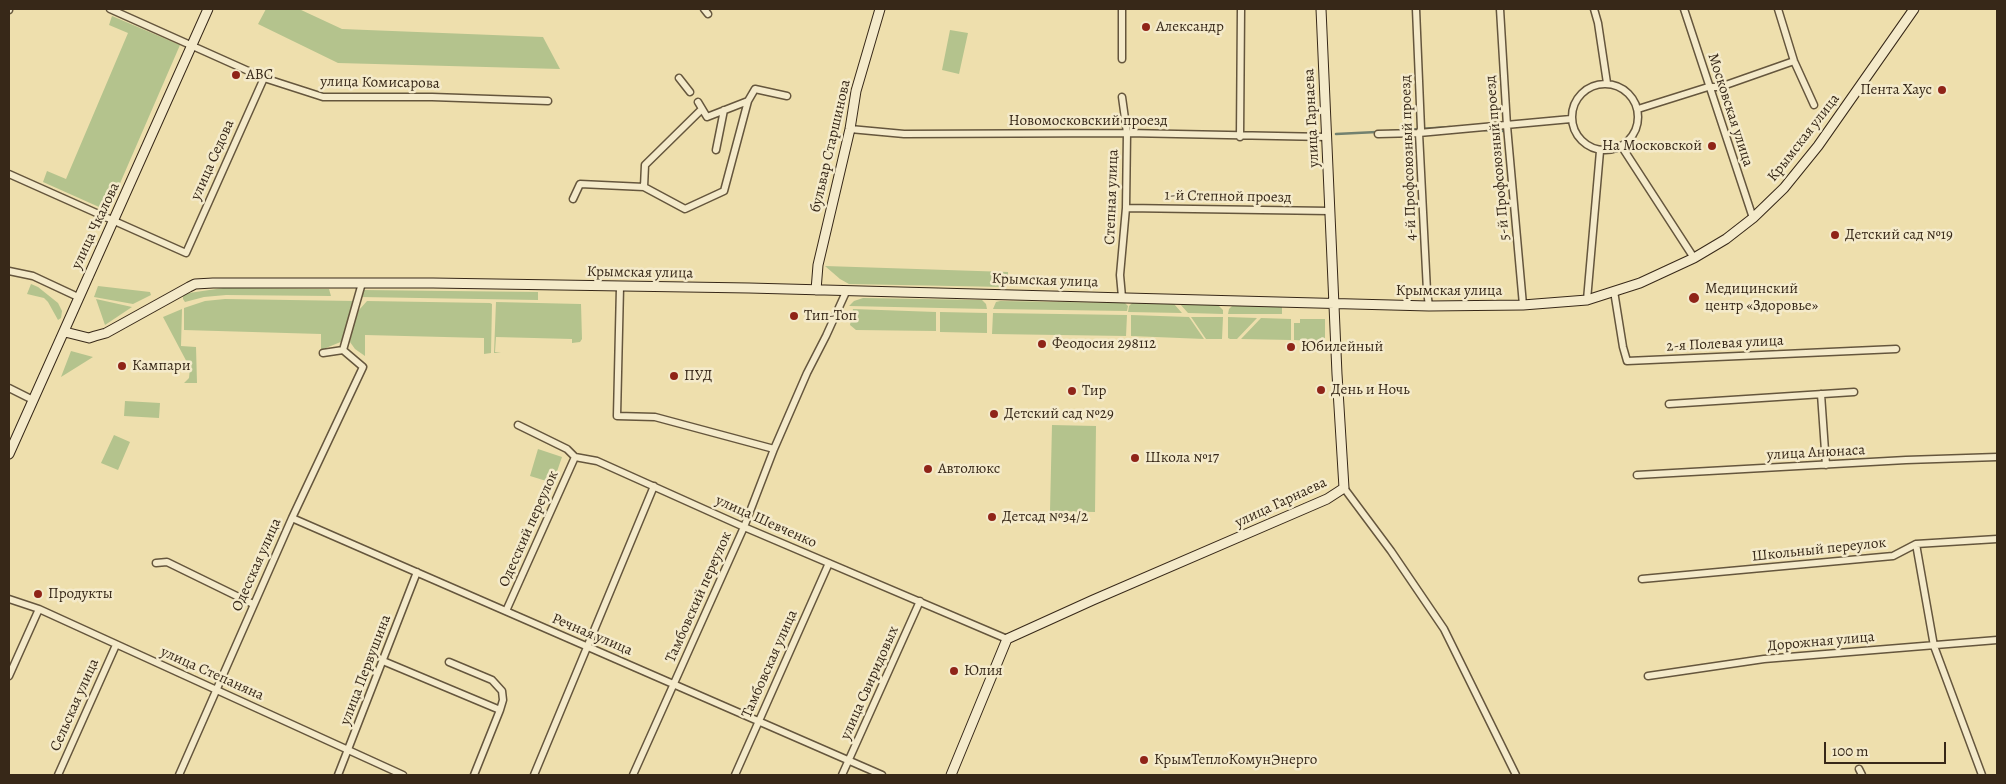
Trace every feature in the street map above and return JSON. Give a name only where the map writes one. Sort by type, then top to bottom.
[{"type":"main road","name":"улица Чкалова","points":[[9,454],[208,9]]},
{"type":"main road","name":"бульвар Старшинова","points":[[816,290],[818,265],[850,129],[856,91],[880,9]]},
{"type":"main road","name":"улица Гарнаева","points":[[1007,639],[1327,499],[1344,488],[1321,9]]},
{"type":"main road","name":"Крымская улица","points":[[64,332],[89,338],[106,333],[194,284],[362,283],[816,290],[1429,306],[1523,305],[1587,300],[1640,283],[1694,258],[1726,239],[1753,218],[1784,188],[1818,146],[1914,9]]},
{"type":"main road","points":[[951,775],[1007,639]]},
{"type":"street","name":"улица Комисарова","points":[[110,9],[119,11],[192,47],[264,78],[324,97],[432,96],[548,101]]},
{"type":"street","points":[[1122,9],[1122,59]]},
{"type":"street","points":[[1240,136],[1241,9]]},
{"type":"street","name":"4-й Профсоюзный проезд","points":[[1416,9],[1421,128],[1419,133],[1429,306]]},
{"type":"street","name":"5-й Профсоюзный проезд","points":[[1500,9],[1507,126],[1523,305]]},
{"type":"street","points":[[1594,9],[1598,23],[1607,83]]},
{"type":"street","name":"Московская улица","points":[[1684,9],[1708,87],[1753,218]]},
{"type":"street","points":[[1778,9],[1794,62],[1814,105]]},
{"type":"street","points":[[1638,109],[1708,87],[1720,87],[1794,62]]},
{"type":"street","name":"улица Седова","points":[[113,222],[186,253],[264,78]]},
{"type":"street","points":[[679,78],[690,92]]},
{"type":"street","points":[[1607,83],[1621,87],[1632,96],[1638,109],[1638,124],[1633,137],[1622,147],[1600,150],[1589,147],[1580,140],[1574,130],[1572,119],[1574,105],[1581,93],[1593,86],[1607,83]]},
{"type":"street","points":[[574,199],[580,184],[644,187],[685,209],[724,191],[748,101],[755,89],[787,96]]},
{"type":"street","name":"Степная улица","points":[[1122,97],[1127,133],[1126,208],[1120,275],[1122,297]]},
{"type":"street","points":[[698,102],[707,117],[748,101]]},
{"type":"street","points":[[644,187],[645,165],[702,109]]},
{"type":"street","points":[[716,150],[724,110]]},
{"type":"street","points":[[1378,134],[1419,133],[1572,119]]},
{"type":"street","name":"Новомосковский проезд","points":[[850,129],[904,134],[1127,133],[1327,137]]},
{"type":"street","points":[[1622,147],[1694,258]]},
{"type":"street","points":[[1587,300],[1600,150]]},
{"type":"street","points":[[9,174],[113,222]]},
{"type":"street","name":"1-й Степной проезд","points":[[1126,208],[1330,211]]},
{"type":"street","points":[[9,271],[33,276],[78,297]]},
{"type":"street","points":[[323,353],[344,350],[362,283]]},
{"type":"street","points":[[620,287],[617,416],[655,417],[774,449]]},
{"type":"street","name":"Тамбовский переулок","points":[[633,775],[744,526],[774,449],[807,373],[846,292]]},
{"type":"street","name":"2-я Полевая улица","points":[[1614,292],[1627,361],[1896,349]]},
{"type":"street","name":"Одесская улица","points":[[179,775],[253,604],[362,367],[344,350]]},
{"type":"street","points":[[9,388],[33,400]]},
{"type":"street","points":[[1669,404],[1854,392]]},
{"type":"street","points":[[1821,394],[1826,465]]},
{"type":"street","name":"улица Шевченко","points":[[518,425],[567,449],[575,457],[597,461],[1007,639]]},
{"type":"street","name":"Одесский переулок","points":[[506,611],[575,457]]},
{"type":"street","name":"улица Анюнаса","points":[[1637,475],[1997,457]]},
{"type":"street","points":[[534,775],[654,486]]},
{"type":"street","points":[[1344,488],[1393,554],[1444,629],[1516,775]]},
{"type":"street","name":"Речная улица","points":[[292,518],[882,775]]},
{"type":"street","name":"Школьный переулок","points":[[1642,579],[1893,556],[1916,544],[1997,539]]},
{"type":"street","points":[[1916,544],[1934,646],[1982,775]]},
{"type":"street","points":[[156,563],[167,562],[253,604]]},
{"type":"street","name":"Тамбовская улица","points":[[735,775],[829,563]]},
{"type":"street","name":"улица Первушина","points":[[338,775],[417,572]]},
{"type":"street","name":"улица Степаняна","points":[[9,600],[39,609],[403,775]]},
{"type":"street","name":"улица Свиридовых","points":[[842,775],[920,601]]},
{"type":"street","points":[[9,676],[39,609]]},
{"type":"street","name":"Дорожная улица","points":[[1648,676],[1764,659],[1997,640]]},
{"type":"street","name":"Сельская улица","points":[[58,775],[116,645]]},
{"type":"street","points":[[383,661],[500,710]]},
{"type":"street","points":[[449,662],[492,680],[502,691],[503,700],[500,710],[474,775]]},
{"type":"green space","points":[[266,9],[299,9],[342,29],[543,37],[560,69],[338,63],[258,24]]},
{"type":"green space","points":[[112,16],[180,45],[108,211],[43,182],[47,171],[66,179],[128,33],[109,25]]},
{"type":"green space","points":[[950,30],[968,33],[959,74],[942,70]]},
{"type":"green space","points":[[825,266],[1008,272],[1008,282],[1003,287],[849,284]]},
{"type":"green space","points":[[31,284],[38,287],[58,303],[62,311],[61,318],[58,320],[44,298],[27,294]]},
{"type":"green space","points":[[98,286],[150,292],[151,295],[133,304],[94,297]]},
{"type":"green space","points":[[223,288],[329,289],[331,296],[226,295],[204,297],[185,302],[183,299],[183,295],[189,293]]},
{"type":"green space","points":[[362,290],[538,292],[538,300],[360,297]]},
{"type":"green space","points":[[863,298],[982,300],[986,304],[987,309],[849,306],[854,301]]},
{"type":"green space","points":[[96,299],[132,307],[105,325]]},
{"type":"green space","points":[[225,299],[355,301],[343,341],[321,350],[321,334],[184,330],[184,308],[205,301]]},
{"type":"green space","points":[[367,301],[490,303],[492,304],[491,353],[484,354],[484,338],[365,335],[365,356],[355,349],[350,342],[359,310]]},
{"type":"green space","points":[[496,302],[581,304],[582,339],[580,342],[572,343],[572,339],[496,337],[495,352],[501,353],[494,353]]},
{"type":"green space","points":[[996,302],[1125,303],[1128,306],[1127,311],[993,309]]},
{"type":"green space","points":[[1132,303],[1174,304],[1182,313],[1128,312],[1129,306]]},
{"type":"green space","points":[[1180,304],[1218,305],[1223,310],[1223,314],[1188,313]]},
{"type":"green space","points":[[1233,305],[1282,306],[1282,314],[1228,314],[1229,309]]},
{"type":"green space","points":[[182,309],[181,346],[196,347],[197,383],[184,383],[189,378],[190,368],[163,317]]},
{"type":"green space","points":[[853,309],[936,312],[936,331],[856,330],[850,325]]},
{"type":"green space","points":[[940,312],[987,313],[987,333],[940,332]]},
{"type":"green space","points":[[993,313],[1127,315],[1126,336],[992,334]]},
{"type":"green space","points":[[1131,315],[1189,317],[1204,339],[1131,336]]},
{"type":"green space","points":[[1191,317],[1223,317],[1222,339],[1206,339]]},
{"type":"green space","points":[[1228,317],[1257,318],[1237,339],[1230,339],[1228,338]]},
{"type":"green space","points":[[1261,318],[1291,319],[1291,340],[1241,339]]},
{"type":"green space","points":[[1300,319],[1325,319],[1325,342],[1294,340],[1294,323],[1300,323]]},
{"type":"green space","points":[[71,351],[93,357],[61,377]]},
{"type":"green space","points":[[125,401],[160,403],[159,418],[124,416]]},
{"type":"green space","points":[[1052,425],[1096,426],[1095,512],[1050,511]]},
{"type":"green space","points":[[114,435],[130,442],[118,470],[101,463]]},
{"type":"green space","points":[[538,449],[562,457],[553,483],[530,476]]},
{"type":"waterway","points":[[1390,131],[1450,127]]},
{"type":"waterway","points":[[1484,130],[1503,131]]},
{"type":"waterway","points":[[1336,134],[1377,132]]},
{"type":"place","name":"Александр","points":[[1146,27]]},
{"type":"place","name":"ABC","points":[[236,75]]},
{"type":"place","name":"Пента Хаус","points":[[1942,90]]},
{"type":"place","name":"На Московской","points":[[1712,146]]},
{"type":"place","name":"Детский сад №19","points":[[1835,235]]},
{"type":"place","name":"Медицинский центр «Здоровье»","points":[[1694,298]]},
{"type":"place","name":"Тип-Топ","points":[[794,316]]},
{"type":"place","name":"Феодосия 298112","points":[[1042,344]]},
{"type":"place","name":"Юбилейный","points":[[1291,347]]},
{"type":"place","name":"Кампари","points":[[122,366]]},
{"type":"place","name":"ПУД","points":[[674,376]]},
{"type":"place","name":"День и Ночь","points":[[1321,390]]},
{"type":"place","name":"Тир","points":[[1072,391]]},
{"type":"place","name":"Детский сад №29","points":[[994,414]]},
{"type":"place","name":"Школа №17","points":[[1135,458]]},
{"type":"place","name":"Автолюкс","points":[[928,469]]},
{"type":"place","name":"Детсад №34/2","points":[[992,517]]},
{"type":"place","name":"Продукты","points":[[38,594]]},
{"type":"place","name":"Юлия","points":[[954,671]]},
{"type":"place","name":"КрымТеплоКомунЭнерго","points":[[1144,760]]}]
